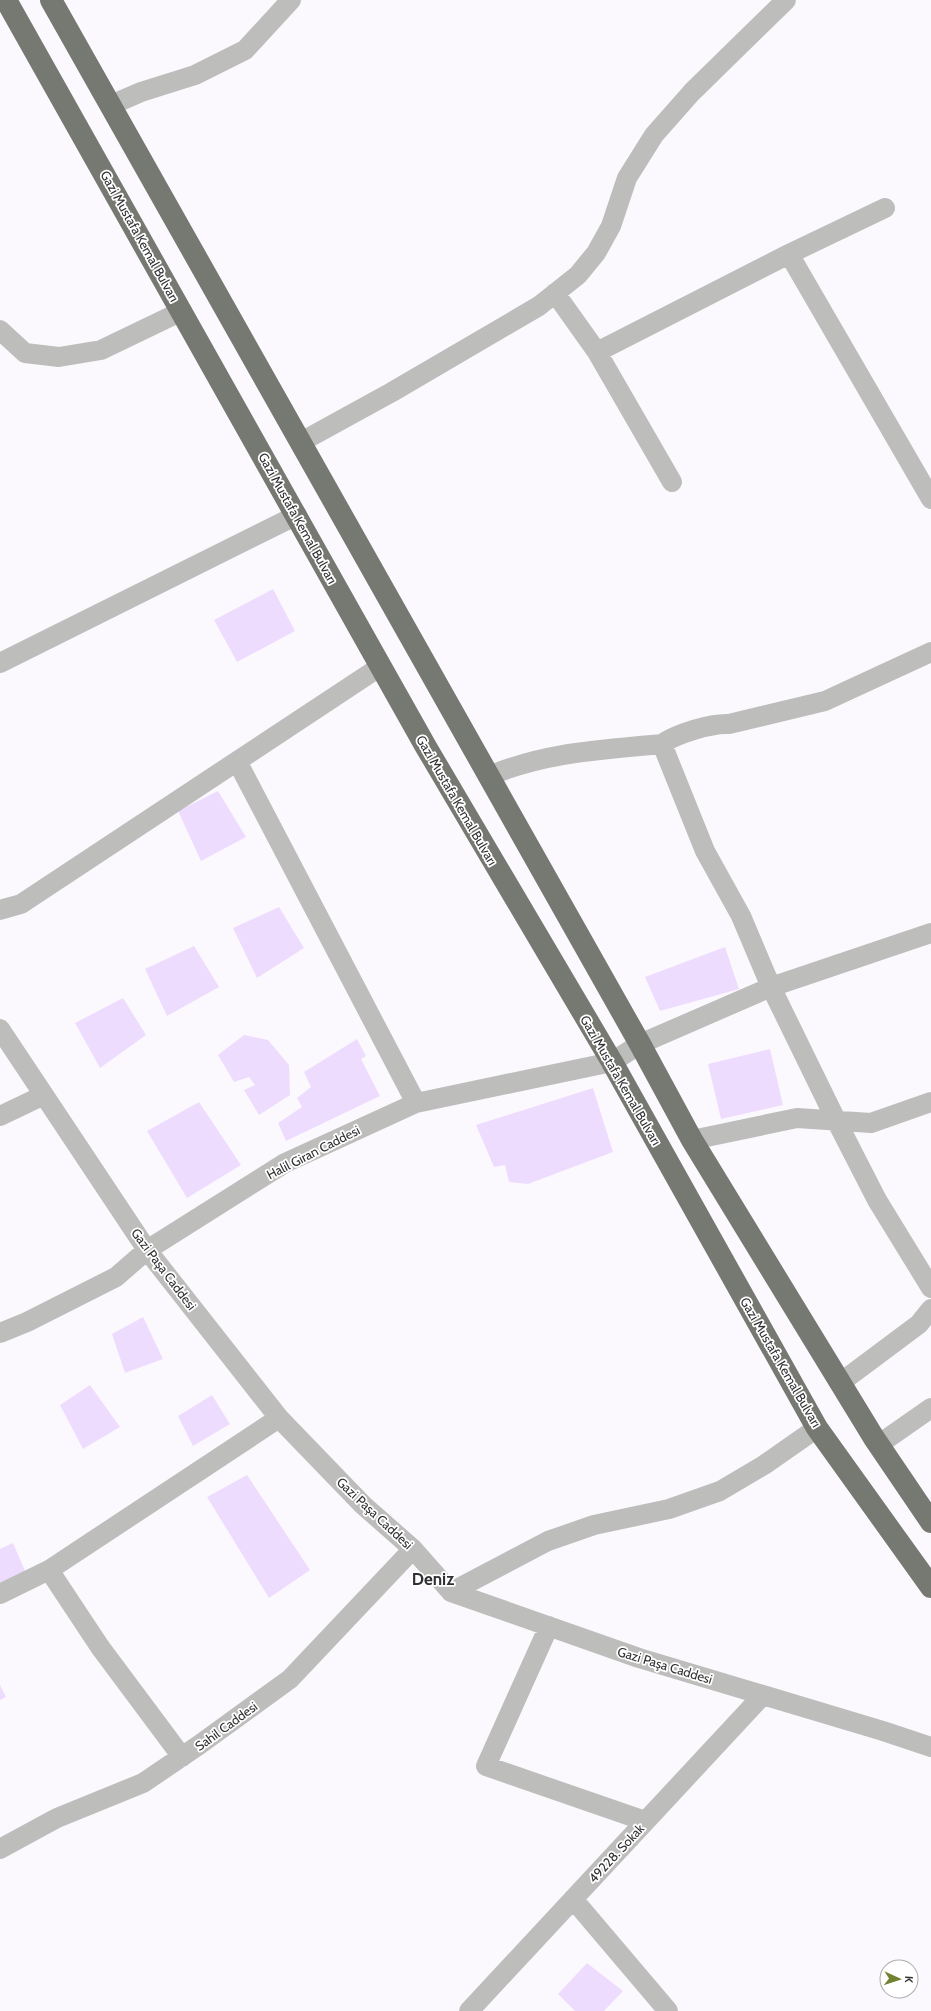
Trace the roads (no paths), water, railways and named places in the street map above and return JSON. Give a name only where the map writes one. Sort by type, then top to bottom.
[{"type":"highway","name":"Gazi Mustafa Kemal Bulvarı","points":[[6,0],[297,515],[426,747],[612,1062],[817,1428],[931,1587]]},
{"type":"highway","points":[[51,0],[640,1044],[692,1140],[878,1445],[931,1522]]},
{"type":"street","points":[[111,105],[141,92],[195,75],[245,50],[291,0]]},
{"type":"street","points":[[301,442],[392,392],[539,306],[578,275],[596,253],[611,226],[627,178],[654,135],[692,92],[786,0]]},
{"type":"street","points":[[597,352],[789,254],[885,208]]},
{"type":"street","points":[[789,254],[931,498]]},
{"type":"street","points":[[556,293],[597,352],[672,482]]},
{"type":"street","points":[[0,330],[25,353],[59,358],[100,350],[182,311]]},
{"type":"street","points":[[0,663],[297,515]]},
{"type":"street","points":[[489,776],[516,764],[560,754],[662,744],[670,738],[720,723],[729,724],[825,701],[931,652]]},
{"type":"street","points":[[0,910],[21,904],[381,666]]},
{"type":"street","points":[[662,744],[705,851],[741,916],[771,987],[836,1120],[877,1200],[931,1288]]},
{"type":"street","points":[[237,761],[416,1103]]},
{"type":"street","points":[[612,1062],[640,1044],[771,987],[931,933]]},
{"type":"street","name":"Gazi Paşa Caddesi","points":[[0,1029],[147,1250],[279,1418],[363,1505],[413,1549],[450,1592],[639,1658],[883,1730],[931,1747]]},
{"type":"street","name":"Halil Giran Caddesi","points":[[0,1333],[27,1322],[116,1277],[147,1250],[285,1163],[416,1103],[612,1062]]},
{"type":"street","points":[[0,1116],[44,1095]]},
{"type":"street","points":[[692,1140],[797,1118],[871,1123],[931,1102]]},
{"type":"street","points":[[840,1383],[919,1324],[931,1309]]},
{"type":"street","points":[[878,1445],[931,1408]]},
{"type":"street","points":[[0,1594],[50,1570],[279,1418]]},
{"type":"street","points":[[450,1592],[548,1541],[594,1525],[669,1509],[720,1491],[764,1465],[817,1428]]},
{"type":"street","name":"Sahil Caddesi","points":[[0,1849],[57,1818],[143,1783],[182,1757],[290,1678],[413,1549]]},
{"type":"street","points":[[50,1570],[100,1647],[182,1757]]},
{"type":"street","points":[[549,1626],[486,1766],[645,1821]]},
{"type":"street","name":"49228. Sokak","points":[[469,2011],[762,1694]]},
{"type":"street","points":[[573,1898],[668,2011]]},
{"type":"district","name":"Deniz","points":[[433,1579]]}]
